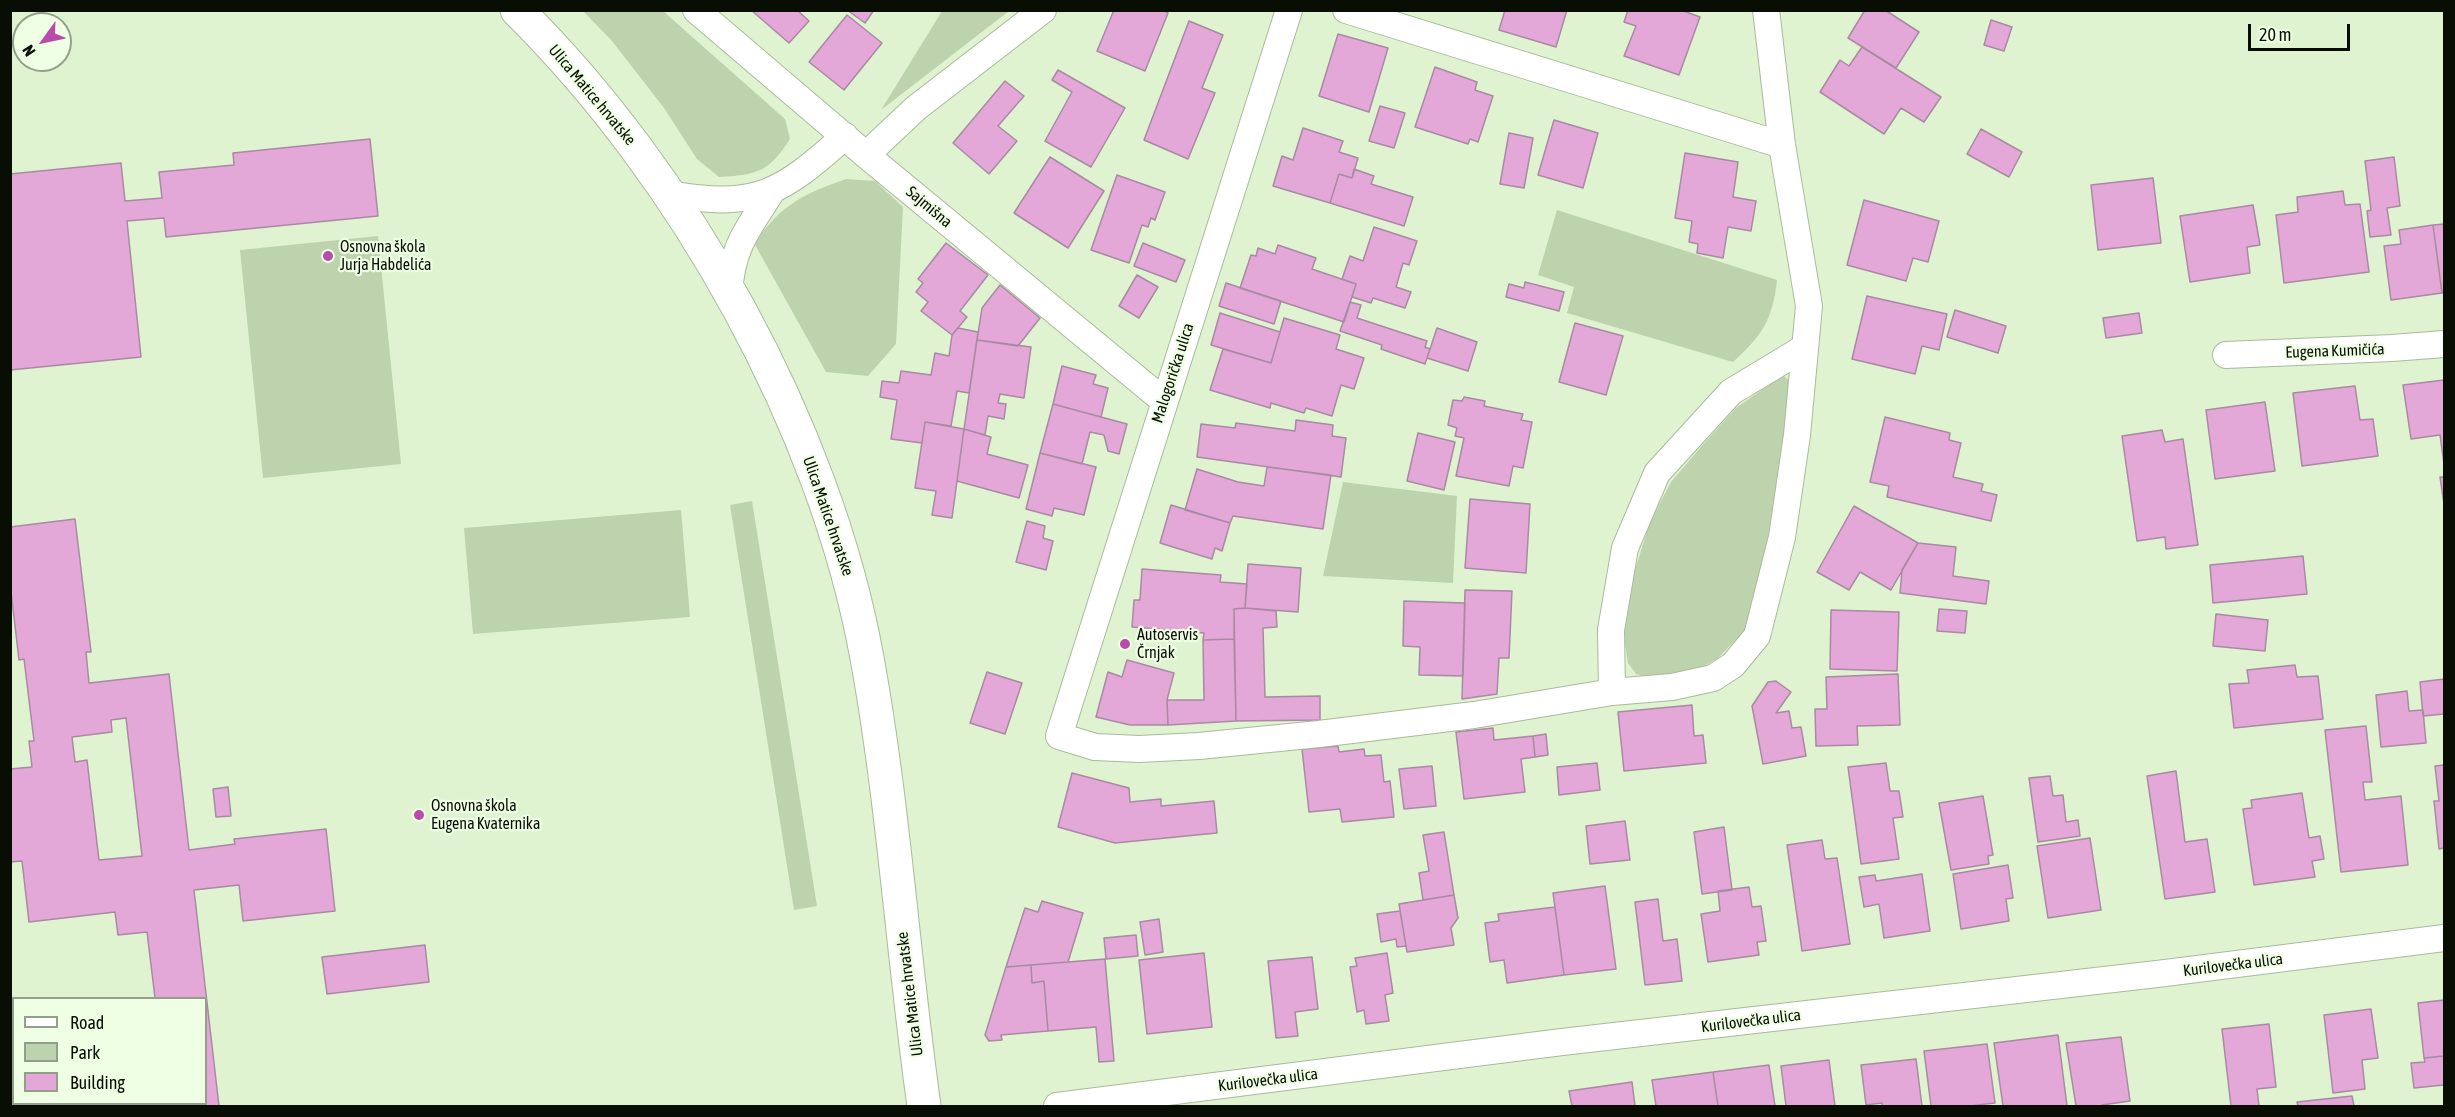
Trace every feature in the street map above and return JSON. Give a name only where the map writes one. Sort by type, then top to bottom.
[{"type":"main road","name":"Ulica Matice hrvatske","points":[[517,10],[554,48],[612,116],[669,194],[729,293],[795,422],[818,481],[851,583],[867,658],[885,782],[924,1107]]},
{"type":"street","name":"Sajmišna","points":[[696,10],[866,155],[1164,401]]},
{"type":"street","points":[[866,155],[916,108],[1043,10]]},
{"type":"street","name":"Malogorička ulica","points":[[1289,10],[1059,736],[1095,747],[1198,746],[1474,715],[1611,693]]},
{"type":"street","points":[[1346,10],[1782,145]]},
{"type":"street","points":[[1766,10],[1782,145],[1809,306],[1797,435],[1782,537],[1757,636],[1733,665],[1713,678],[1672,687],[1611,693],[1611,630],[1625,548],[1657,473],[1731,392],[1804,348]]},
{"type":"street","points":[[669,194],[692,198],[741,200],[772,191],[819,158],[845,136]]},
{"type":"street","points":[[729,293],[731,267],[742,238],[772,191]]},
{"type":"street","name":"Eugena Kumičića","points":[[2226,355],[2445,344]]},
{"type":"street","name":"Kurilovečka ulica","points":[[1057,1107],[1562,1042],[2157,974],[2445,938]]},
{"type":"green space","points":[[583,11],[663,11],[785,119],[790,139],[775,159],[761,170],[743,175],[719,177],[697,159],[664,108],[612,41]]},
{"type":"green space","points":[[942,11],[1009,11],[881,110]]},
{"type":"green space","points":[[846,179],[875,181],[903,207],[896,344],[868,376],[826,372],[754,243],[774,219],[794,202]]},
{"type":"green space","points":[[1557,210],[1777,280],[1773,306],[1759,335],[1733,362],[1567,313],[1574,287],[1538,275]]},
{"type":"green space","points":[[378,236],[401,464],[263,478],[240,250]]},
{"type":"green space","points":[[1783,375],[1793,384],[1777,491],[1760,576],[1746,629],[1718,658],[1691,674],[1655,679],[1636,674],[1628,663],[1622,626],[1634,573],[1650,522],[1671,482],[1706,441],[1736,408]]},
{"type":"green space","points":[[1343,482],[1457,496],[1453,583],[1323,576]]},
{"type":"green space","points":[[752,501],[817,906],[794,910],[730,505]]},
{"type":"green space","points":[[681,510],[690,617],[473,634],[464,528]]},
{"type":"building","points":[[751,10],[797,10],[809,21],[789,43]]},
{"type":"building","points":[[847,10],[874,10],[865,23]]},
{"type":"building","points":[[1114,10],[1163,10],[1168,13],[1145,71],[1097,51]]},
{"type":"building","points":[[1505,10],[1567,10],[1556,47],[1499,30]]},
{"type":"building","points":[[1628,10],[1681,10],[1700,17],[1679,75],[1624,56],[1636,26],[1624,22]]},
{"type":"building","points":[[1865,10],[1885,10],[1919,32],[1896,68],[1848,38]]},
{"type":"building","points":[[847,15],[882,43],[844,90],[809,62]]},
{"type":"building","points":[[1991,20],[2012,27],[2004,51],[1984,45]]},
{"type":"building","points":[[1189,21],[1223,35],[1202,88],[1215,93],[1188,159],[1144,140]]},
{"type":"building","points":[[1338,34],[1388,48],[1369,112],[1319,96]]},
{"type":"building","points":[[1862,47],[1941,97],[1924,122],[1901,108],[1884,134],[1820,92],[1840,60],[1849,66]]},
{"type":"building","points":[[1435,67],[1477,82],[1475,90],[1493,96],[1478,142],[1470,139],[1468,144],[1415,127]]},
{"type":"building","points":[[1058,70],[1125,108],[1091,167],[1045,141],[1072,92],[1052,80]]},
{"type":"building","points":[[1005,81],[1024,96],[998,126],[1017,141],[989,174],[953,143]]},
{"type":"building","points":[[1380,106],[1405,113],[1394,148],[1369,141]]},
{"type":"building","points":[[1554,120],[1598,133],[1583,188],[1538,175]]},
{"type":"building","points":[[1303,128],[1343,141],[1339,152],[1358,158],[1352,178],[1339,174],[1330,203],[1273,186],[1282,156],[1293,160]]},
{"type":"building","points":[[1981,129],[2022,152],[2009,177],[1967,154]]},
{"type":"building","points":[[1509,133],[1533,138],[1524,188],[1500,184]]},
{"type":"building","points":[[370,139],[378,216],[166,237],[164,218],[127,221],[141,357],[10,370],[10,174],[121,163],[125,201],[162,198],[159,172],[234,165],[233,153]]},
{"type":"building","points":[[1685,153],[1738,162],[1733,197],[1756,201],[1751,231],[1728,227],[1723,258],[1697,253],[1698,244],[1689,242],[1692,221],[1675,218]]},
{"type":"building","points":[[1050,157],[1104,191],[1068,248],[1014,213]]},
{"type":"building","points":[[2394,157],[2400,206],[2387,208],[2391,235],[2370,237],[2367,211],[2371,210],[2365,161]]},
{"type":"building","points":[[1354,169],[1374,176],[1371,184],[1413,197],[1404,226],[1330,203],[1339,174],[1352,178]]},
{"type":"building","points":[[1117,175],[1165,192],[1155,220],[1151,218],[1148,227],[1142,225],[1129,263],[1091,250]]},
{"type":"building","points":[[2153,178],[2161,243],[2098,250],[2091,185]]},
{"type":"building","points":[[2343,191],[2345,205],[2360,204],[2369,272],[2284,283],[2276,215],[2298,212],[2297,197]]},
{"type":"building","points":[[1864,200],[1939,221],[1928,262],[1913,258],[1906,281],[1847,265]]},
{"type":"building","points":[[2253,205],[2260,245],[2247,247],[2250,273],[2190,282],[2180,216]]},
{"type":"building","points":[[2444,224],[2444,292],[2442,293],[2433,225]]},
{"type":"building","points":[[2433,225],[2442,293],[2391,300],[2384,246],[2401,244],[2399,230]]},
{"type":"building","points":[[1374,227],[1417,241],[1409,265],[1403,263],[1396,287],[1411,292],[1405,308],[1373,298],[1371,303],[1352,297],[1356,284],[1342,279],[1350,256],[1363,261]]},
{"type":"building","points":[[946,243],[988,275],[960,311],[967,317],[952,335],[921,311],[928,302],[916,292],[923,283],[918,279]]},
{"type":"building","points":[[1143,243],[1185,260],[1176,282],[1134,266]]},
{"type":"building","points":[[1278,245],[1316,258],[1312,269],[1356,284],[1344,322],[1240,288],[1251,255],[1256,256],[1258,248],[1275,254]]},
{"type":"building","points":[[1137,275],[1158,287],[1139,318],[1119,306]]},
{"type":"building","points":[[1525,282],[1564,292],[1559,311],[1506,297],[1509,284],[1524,288]]},
{"type":"building","points":[[1226,283],[1281,301],[1274,324],[1219,306]]},
{"type":"building","points":[[1000,285],[1040,318],[1018,346],[977,340],[982,308]]},
{"type":"building","points":[[1867,296],[1947,314],[1939,350],[1922,346],[1915,374],[1852,359]]},
{"type":"building","points":[[1350,302],[1361,305],[1357,318],[1427,341],[1425,347],[1430,349],[1425,364],[1381,349],[1382,345],[1340,331]]},
{"type":"building","points":[[1955,310],[2006,326],[1998,353],[1947,337]]},
{"type":"building","points":[[1220,313],[1280,332],[1271,363],[1211,345]]},
{"type":"building","points":[[2139,313],[2142,333],[2106,338],[2103,318]]},
{"type":"building","points":[[1284,318],[1340,335],[1336,349],[1364,358],[1354,389],[1341,385],[1332,416],[1306,408],[1304,413],[1271,403],[1270,408],[1210,390],[1223,349],[1271,363]]},
{"type":"building","points":[[1575,323],[1623,336],[1606,395],[1559,382]]},
{"type":"building","points":[[958,328],[978,332],[969,393],[957,391],[951,426],[925,422],[922,443],[891,439],[897,400],[880,397],[882,381],[899,383],[901,371],[931,375],[935,353],[949,356],[952,335]]},
{"type":"building","points":[[1437,328],[1477,342],[1468,371],[1427,358]]},
{"type":"building","points":[[977,340],[1031,347],[1024,398],[1000,394],[998,403],[1006,404],[1004,419],[988,416],[985,435],[964,429]]},
{"type":"building","points":[[1062,366],[1096,375],[1093,384],[1108,388],[1101,417],[1053,404]]},
{"type":"building","points":[[2444,380],[2444,464],[2440,435],[2411,439],[2403,385]]},
{"type":"building","points":[[2355,386],[2360,420],[2373,419],[2378,456],[2302,466],[2293,393]]},
{"type":"building","points":[[1464,397],[1485,401],[1484,406],[1523,414],[1521,420],[1532,422],[1523,468],[1513,466],[1509,486],[1456,476],[1464,438],[1455,436],[1457,428],[1448,425],[1453,400],[1462,401]]},
{"type":"building","points":[[2265,402],[2275,471],[2215,479],[2206,410]]},
{"type":"building","points":[[1053,404],[1127,424],[1119,454],[1108,451],[1104,435],[1090,432],[1082,464],[1040,453]]},
{"type":"building","points":[[1885,417],[1950,433],[1949,440],[1961,443],[1953,477],[1983,484],[1981,491],[1997,495],[1991,521],[1887,497],[1889,486],[1870,482]]},
{"type":"building","points":[[1296,420],[1333,425],[1332,436],[1346,438],[1341,477],[1197,457],[1201,424],[1235,428],[1236,423],[1295,431]]},
{"type":"building","points":[[925,422],[964,429],[952,518],[932,515],[936,491],[915,488]]},
{"type":"building","points":[[964,429],[991,437],[987,454],[1028,465],[1019,498],[957,481]]},
{"type":"building","points":[[2162,430],[2165,442],[2183,439],[2198,545],[2166,549],[2165,537],[2137,541],[2122,436]]},
{"type":"building","points":[[1418,433],[1455,442],[1444,490],[1407,481]]},
{"type":"building","points":[[1040,453],[1096,467],[1084,515],[1054,508],[1052,516],[1026,509]]},
{"type":"building","points":[[1267,467],[1331,475],[1323,529],[1233,516],[1230,523],[1185,510],[1197,469],[1238,482],[1264,486]]},
{"type":"building","points":[[2440,477],[2444,477],[2444,504]]},
{"type":"building","points":[[1470,499],[1530,504],[1526,573],[1465,568]]},
{"type":"building","points":[[1171,505],[1230,523],[1222,551],[1215,548],[1212,559],[1160,543]]},
{"type":"building","points":[[1854,506],[1918,543],[1891,590],[1860,572],[1849,590],[1817,572]]},
{"type":"building","points":[[75,519],[91,652],[86,652],[89,683],[169,674],[189,850],[235,844],[234,839],[326,829],[335,911],[243,921],[239,885],[194,890],[206,997],[155,997],[147,932],[118,935],[115,912],[29,922],[22,861],[10,862],[10,769],[32,767],[29,741],[34,741],[24,659],[19,660],[10,583],[10,527]],"holes":[[[126,718],[142,856],[99,860],[87,760],[75,762],[72,737],[112,732],[111,720]]]},
{"type":"building","points":[[1027,521],[1045,526],[1043,538],[1053,541],[1046,570],[1016,562]]},
{"type":"building","points":[[1918,543],[1956,547],[1953,576],[1989,581],[1986,604],[1900,593],[1902,570]]},
{"type":"building","points":[[2303,556],[2307,594],[2213,603],[2210,565]]},
{"type":"building","points":[[1248,564],[1301,568],[1298,612],[1245,608]]},
{"type":"building","points":[[1142,569],[1221,575],[1220,582],[1247,584],[1245,608],[1234,609],[1234,639],[1203,640],[1204,633],[1132,627],[1134,600],[1140,600]]},
{"type":"building","points":[[1465,590],[1512,591],[1509,658],[1499,658],[1497,694],[1462,699]]},
{"type":"building","points":[[1404,601],[1465,603],[1463,676],[1419,675],[1420,647],[1403,646]]},
{"type":"building","points":[[1234,609],[1276,611],[1277,627],[1263,628],[1265,697],[1320,696],[1320,720],[1236,721]]},
{"type":"building","points":[[1939,609],[1967,611],[1965,633],[1937,631]]},
{"type":"building","points":[[1831,610],[1899,612],[1897,671],[1830,669]]},
{"type":"building","points":[[2216,614],[2268,620],[2265,651],[2213,646]]},
{"type":"building","points":[[1234,639],[1236,721],[1168,725],[1167,700],[1204,700],[1203,640]]},
{"type":"building","points":[[1127,660],[1174,673],[1167,700],[1168,725],[1130,725],[1096,717],[1108,672],[1122,677]]},
{"type":"building","points":[[2295,665],[2297,677],[2318,676],[2323,719],[2234,728],[2229,684],[2249,683],[2247,670]]},
{"type":"building","points":[[987,672],[1022,683],[1005,734],[970,723]]},
{"type":"building","points":[[1898,674],[1900,725],[1857,726],[1858,745],[1816,746],[1815,709],[1827,709],[1826,677]]},
{"type":"building","points":[[2444,679],[2444,714],[2423,716],[2420,682]]},
{"type":"building","points":[[1776,681],[1791,692],[1776,713],[1789,711],[1792,728],[1801,727],[1806,756],[1763,764],[1752,706],[1768,682]]},
{"type":"building","points":[[2407,691],[2409,711],[2423,710],[2426,743],[2381,747],[2376,695]]},
{"type":"building","points":[[1692,705],[1694,736],[1703,735],[1706,763],[1624,771],[1618,712]]},
{"type":"building","points":[[2366,726],[2372,782],[2363,782],[2365,800],[2401,796],[2408,865],[2341,872],[2325,730]]},
{"type":"building","points":[[1493,728],[1494,740],[1533,736],[1535,757],[1521,759],[1525,792],[1464,799],[1456,732]]},
{"type":"building","points":[[1546,734],[1548,755],[1535,757],[1533,736]]},
{"type":"building","points":[[1338,746],[1339,752],[1364,749],[1365,756],[1381,755],[1384,782],[1390,781],[1394,817],[1342,822],[1340,809],[1309,812],[1302,749]]},
{"type":"building","points":[[1597,763],[1600,790],[1559,795],[1557,767]]},
{"type":"building","points":[[1886,763],[1890,791],[1899,791],[1903,817],[1893,818],[1899,859],[1861,864],[1848,767]]},
{"type":"building","points":[[2444,765],[2444,848],[2439,849],[2434,801],[2439,801],[2435,766]]},
{"type":"building","points":[[1432,766],[1436,806],[1404,809],[1399,769]]},
{"type":"building","points":[[2176,771],[2185,842],[2207,839],[2215,892],[2165,899],[2147,776]]},
{"type":"building","points":[[1072,773],[1129,788],[1130,802],[1161,799],[1161,806],[1214,801],[1217,833],[1115,843],[1058,827]]},
{"type":"building","points":[[2050,776],[2053,796],[2063,795],[2066,822],[2078,820],[2080,836],[2038,842],[2029,778]]},
{"type":"building","points":[[228,787],[231,816],[216,817],[213,789]]},
{"type":"building","points":[[2302,793],[2309,838],[2320,836],[2324,859],[2312,861],[2315,877],[2254,885],[2243,809],[2252,808],[2251,800]]},
{"type":"building","points":[[1983,796],[1993,855],[1988,856],[1989,864],[1951,870],[1939,803]]},
{"type":"building","points":[[1625,821],[1630,860],[1590,864],[1586,826]]},
{"type":"building","points":[[1724,827],[1732,890],[1702,894],[1694,832]]},
{"type":"building","points":[[1444,832],[1454,895],[1423,900],[1419,873],[1429,871],[1423,835]]},
{"type":"building","points":[[2090,838],[2101,910],[2048,918],[2037,846]]},
{"type":"building","points":[[1822,840],[1825,859],[1837,858],[1850,944],[1802,951],[1787,845]]},
{"type":"building","points":[[2008,865],[2013,898],[2006,899],[2009,921],[1961,929],[1953,874]]},
{"type":"building","points":[[1922,874],[1930,931],[1884,938],[1879,904],[1864,907],[1859,877],[1875,875],[1876,881]]},
{"type":"building","points":[[1605,886],[1616,969],[1564,975],[1553,893]]},
{"type":"building","points":[[1749,887],[1752,907],[1761,906],[1766,941],[1757,942],[1759,955],[1708,962],[1701,914],[1720,911],[1718,891]]},
{"type":"building","points":[[1454,895],[1458,918],[1451,928],[1454,945],[1407,952],[1399,904]]},
{"type":"building","points":[[1658,899],[1663,941],[1677,939],[1682,981],[1645,985],[1635,902]]},
{"type":"building","points":[[1042,901],[1083,913],[1068,962],[1006,967],[1025,908],[1038,912]]},
{"type":"building","points":[[1555,907],[1564,975],[1507,983],[1504,960],[1490,962],[1485,923],[1499,921],[1498,914]]},
{"type":"building","points":[[1400,911],[1406,946],[1397,947],[1396,939],[1381,942],[1377,914]]},
{"type":"building","points":[[1159,919],[1163,952],[1145,955],[1140,922]]},
{"type":"building","points":[[1136,935],[1138,956],[1106,959],[1104,938]]},
{"type":"building","points":[[425,945],[429,982],[327,994],[322,957]]},
{"type":"building","points":[[1204,953],[1212,1027],[1147,1034],[1139,960]]},
{"type":"building","points":[[1387,953],[1393,993],[1385,995],[1389,1021],[1366,1024],[1364,1010],[1357,1012],[1350,967],[1357,966],[1355,958]]},
{"type":"building","points":[[1312,957],[1318,1009],[1295,1012],[1298,1036],[1276,1038],[1268,961]]},
{"type":"building","points":[[1105,959],[1114,1061],[1099,1062],[1096,1027],[1048,1031],[1044,981],[1032,983],[1031,965]]},
{"type":"building","points":[[1031,965],[1032,983],[1044,981],[1048,1031],[1001,1035],[1002,1040],[989,1041],[985,1035],[1006,967]]},
{"type":"building","points":[[2444,1000],[2444,1056],[2424,1058],[2418,1003]]},
{"type":"building","points":[[207,1002],[219,1106],[167,1106],[207,1105]]},
{"type":"building","points":[[2371,1009],[2378,1058],[2362,1060],[2365,1089],[2333,1093],[2324,1015]]},
{"type":"building","points":[[2269,1024],[2276,1087],[2257,1089],[2259,1106],[2231,1106],[2222,1029]]},
{"type":"building","points":[[2058,1035],[2067,1106],[2003,1106],[1994,1043]]},
{"type":"building","points":[[2121,1037],[2130,1101],[2103,1106],[2076,1106],[2066,1043]]},
{"type":"building","points":[[1987,1044],[1995,1103],[1931,1106],[1924,1051]]},
{"type":"building","points":[[2444,1056],[2444,1085],[2414,1088],[2411,1063],[2425,1062],[2424,1058]]},
{"type":"building","points":[[1916,1059],[1922,1106],[1882,1106],[1882,1103],[1866,1105],[1861,1065]]},
{"type":"building","points":[[1829,1060],[1835,1106],[1786,1106],[1781,1066]]},
{"type":"building","points":[[1769,1065],[1775,1106],[1718,1106],[1713,1072]]},
{"type":"building","points":[[1713,1072],[1718,1106],[1656,1106],[1652,1080]]},
{"type":"building","points":[[1632,1082],[1635,1106],[1572,1106],[1569,1091]]},
{"type":"building","points":[[2352,1096],[2354,1106],[2298,1106],[2297,1102]]},
{"type":"place","name":"Osnovna škola Jurja Habdelića","points":[[328,256]]},
{"type":"place","name":"Autoservis Črnjak","points":[[1125,644]]},
{"type":"place","name":"Osnovna škola Eugena Kvaternika","points":[[419,815]]}]
